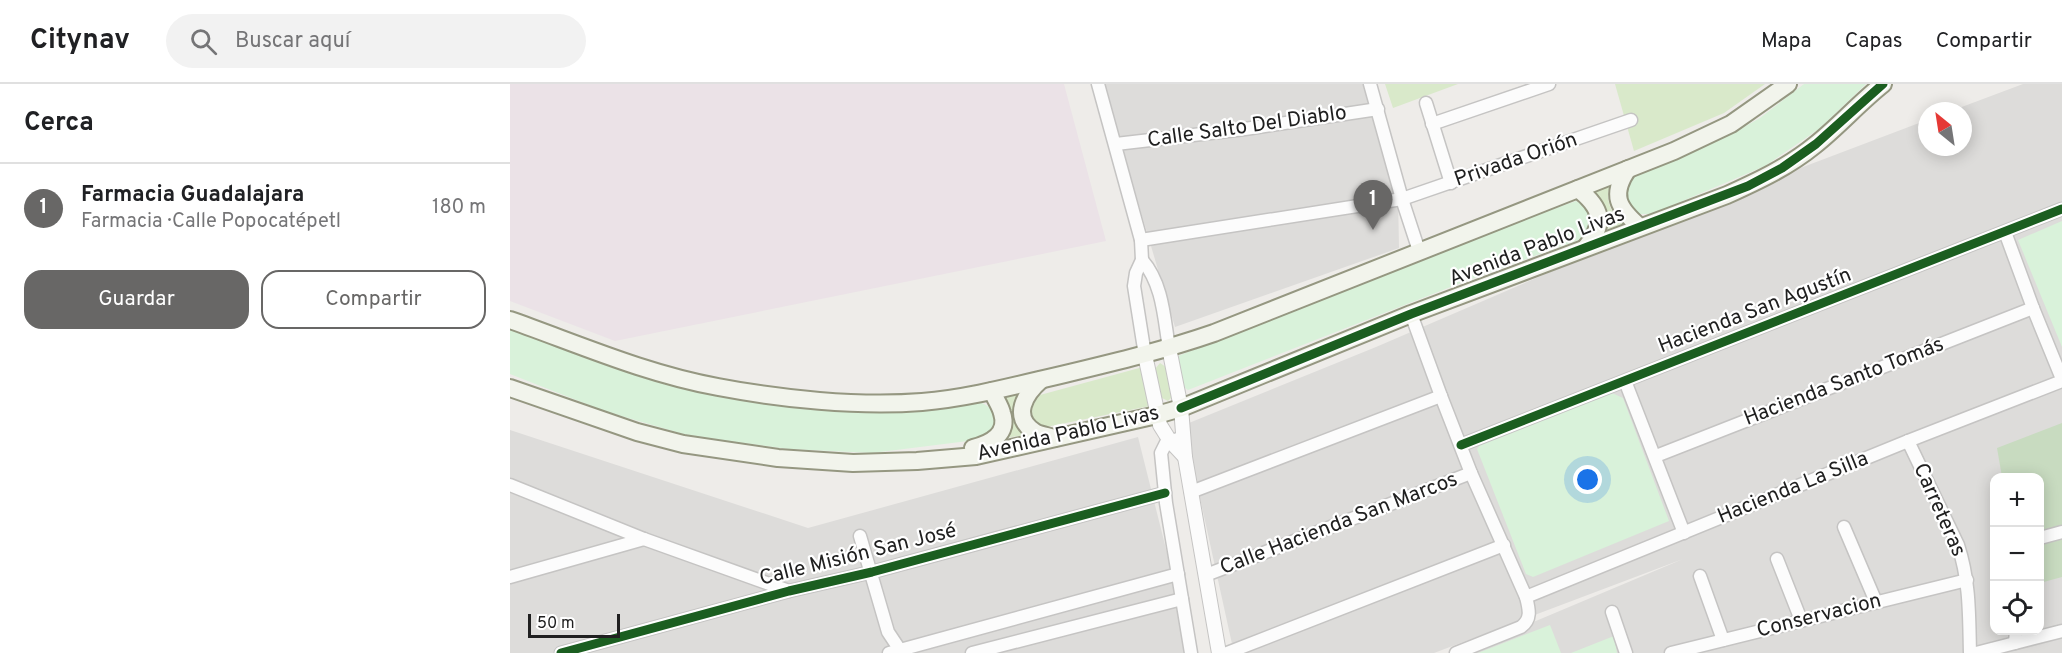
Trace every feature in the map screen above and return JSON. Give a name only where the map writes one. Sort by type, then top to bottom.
[{"type":"main road","name":"Avenida Pablo Livas","points":[[510,320],[639,367],[716,387],[854,402],[920,402],[992,391],[1169,348],[1224,330],[1693,143],[1731,124],[1788,84]]},
{"type":"main road","name":"Avenida Pablo Livas","points":[[510,388],[593,418],[683,444],[778,458],[853,464],[917,461],[976,456],[1056,439],[1181,408],[1411,314],[1727,195],[1782,168],[1816,144],[1883,84]]},
{"type":"main road","points":[[1628,169],[1618,186],[1617,198],[1624,211],[1640,227]]},
{"type":"main road","points":[[1578,189],[1594,205],[1599,218],[1597,233],[1586,247]]},
{"type":"main road","points":[[1041,380],[1026,397],[1022,413],[1025,422],[1035,432],[1056,439]]},
{"type":"main road","points":[[917,461],[984,445],[999,436],[1004,426],[1004,418],[992,391]]},
{"type":"street","points":[[1098,84],[1141,240],[1142,260],[1136,273],[1134,286],[1157,415],[1170,441],[1185,457]]},
{"type":"street","points":[[1370,84],[1419,252]]},
{"type":"street","points":[[1432,124],[1549,84]]},
{"type":"street","points":[[1426,102],[1451,183]]},
{"type":"street","name":"Calle Salto Del Diablo","points":[[1116,144],[1245,129],[1378,109]]},
{"type":"street","name":"Privada Orión","points":[[1141,240],[1402,199],[1630,120]]},
{"type":"street","name":"Hacienda San Agustín","points":[[1461,445],[2062,209]]},
{"type":"street","points":[[2005,232],[2062,380]]},
{"type":"street","points":[[1142,260],[1151,270],[1157,283],[1181,408],[1185,457],[1219,653]]},
{"type":"street","name":"Hacienda Santo Tomás","points":[[1656,456],[2033,308]]},
{"type":"street","points":[[1411,314],[1471,473],[1504,544],[1526,597],[1529,611],[1528,620],[1514,631],[1456,653]]},
{"type":"street","name":"Hacienda La Silla","points":[[1526,597],[2062,380]]},
{"type":"street","points":[[1625,381],[1684,533]]},
{"type":"street","points":[[1191,492],[1441,396]]},
{"type":"street","points":[[1184,437],[1170,441],[1162,447],[1161,453],[1165,493],[1191,653]]},
{"type":"street","name":"Carreteras","points":[[1908,441],[1958,545],[1968,580],[1970,653]]},
{"type":"street","name":"Calle Hacienda San Marcos","points":[[1206,575],[1471,473]]},
{"type":"street","points":[[510,486],[644,539],[789,591]]},
{"type":"street","name":"Calle Misión San José","points":[[561,653],[1165,493]]},
{"type":"street","points":[[1844,527],[1876,602]]},
{"type":"street","points":[[2044,537],[2062,532]]},
{"type":"street","points":[[860,536],[888,632],[897,652],[1178,574]]},
{"type":"street","points":[[510,577],[644,539]]},
{"type":"street","points":[[1227,653],[1504,544]]},
{"type":"street","points":[[1777,560],[1801,620]]},
{"type":"street","points":[[1700,576],[1723,640]]},
{"type":"street","name":"Conservacion","points":[[1671,653],[1968,580]]},
{"type":"street","points":[[972,653],[1182,599]]},
{"type":"street","points":[[1612,612],[1626,653]]},
{"type":"street","points":[[1976,653],[2015,637],[2062,631]]},
{"type":"street","points":[[884,653],[888,632]]},
{"type":"shaded area","points":[[510,84],[1064,84],[1106,241],[615,341],[510,301]]},
{"type":"shaded area","points":[[1103,84],[1369,84],[1398,196],[1399,248],[1175,327]]},
{"type":"shaded area","points":[[2023,84],[2062,84],[2062,653],[1460,653],[1683,559],[1434,653],[1234,653],[1184,425],[1376,347],[1727,196],[1918,123],[1918,156],[1972,156],[1972,103]]},
{"type":"shaded area","points":[[510,430],[808,528],[1138,437],[1192,653],[510,653]]},
{"type":"green space","points":[[1385,84],[1458,84],[1393,108]]},
{"type":"green space","points":[[1615,84],[1765,84],[1724,113],[1634,151]]},
{"type":"green space","points":[[1804,84],[1866,84],[1819,129],[1765,166],[1652,214],[1639,214],[1627,206],[1625,183],[1632,176],[1742,128],[1760,118]]},
{"type":"green space","points":[[1611,184],[1608,195],[1610,206],[1624,224],[1608,229],[1609,218],[1606,209],[1593,192]]},
{"type":"green space","points":[[1576,201],[1588,207],[1593,222],[1584,238],[1466,281],[1188,390],[1182,386],[1178,356],[1501,227]]},
{"type":"green space","points":[[2062,221],[2062,347],[2018,240]]},
{"type":"green space","points":[[510,328],[608,366],[651,379],[738,399],[777,404],[982,403],[993,412],[995,427],[984,439],[872,453],[788,449],[683,434],[604,411],[510,374]]},
{"type":"green space","points":[[1160,363],[1166,367],[1172,397],[1168,401],[1162,398],[1155,369]]},
{"type":"green space","points":[[1143,367],[1150,406],[1046,427],[1033,418],[1032,409],[1040,395]]},
{"type":"green space","points":[[1023,393],[1019,427],[1025,435],[1006,438],[1002,396]]},
{"type":"green space","points":[[1612,393],[1623,398],[1669,521],[1533,577],[1526,574],[1477,449],[1482,442]]},
{"type":"green space","points":[[2062,423],[2062,577],[2044,582],[2044,473],[2001,473],[1997,448]]},
{"type":"green space","points":[[1550,625],[1561,653],[1478,653]]},
{"type":"green space","points":[[1614,636],[1617,653],[1571,653]]},
{"type":"cycle path","points":[[1181,408],[1411,314],[1748,186],[1782,168],[1816,144],[1883,84]]},
{"type":"cycle path","points":[[1461,445],[2062,209]]},
{"type":"cycle path","points":[[561,653],[1165,493]]},
{"type":"place","name":"Farmacia Guadalajara","points":[[1373,230]]}]
